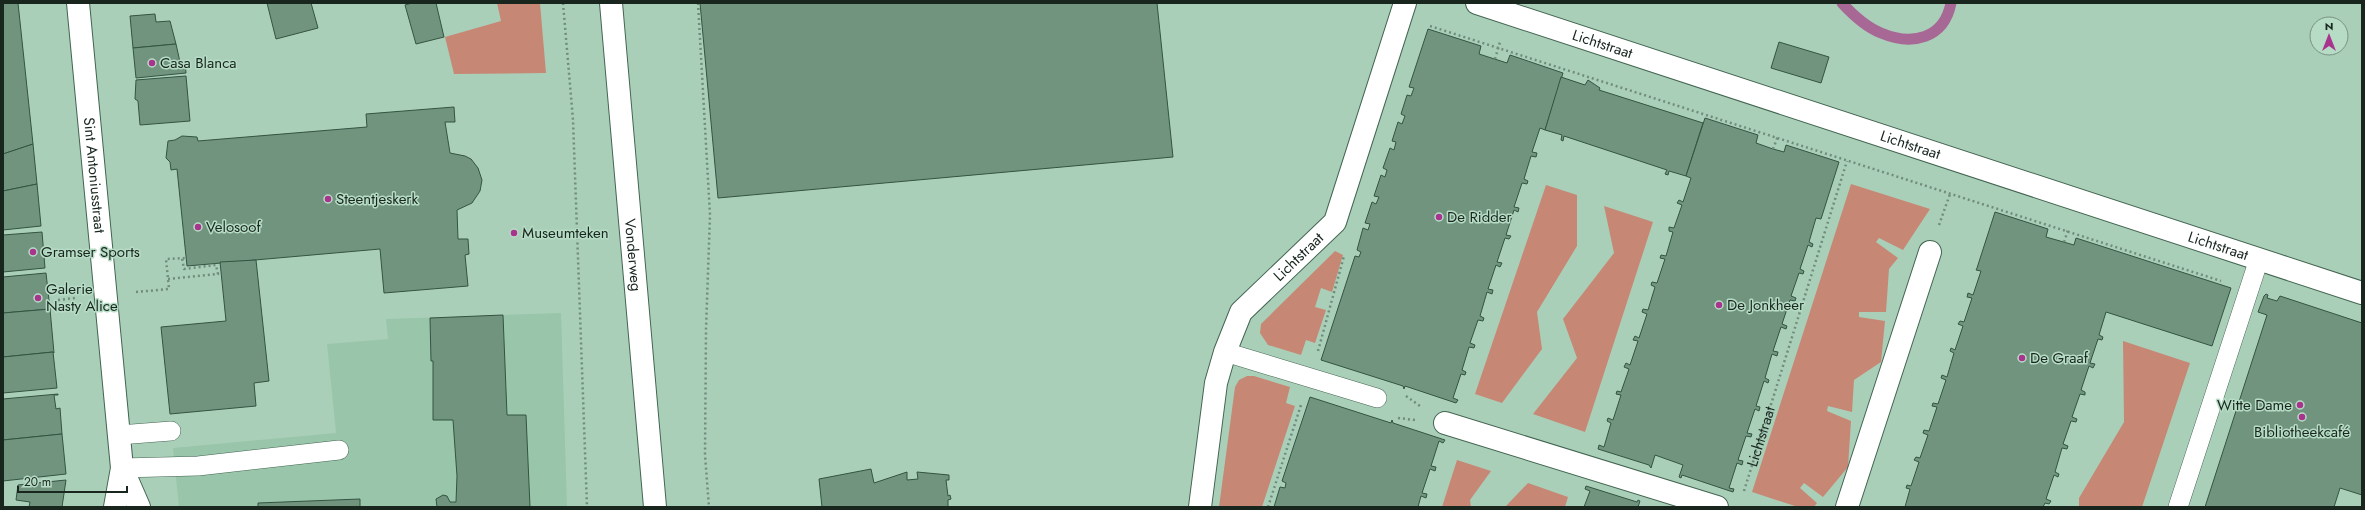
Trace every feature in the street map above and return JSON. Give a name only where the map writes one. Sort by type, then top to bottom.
[{"type":"street","name":"Sint Antoniusstraat","points":[[78,3],[104,295],[122,468],[115,507]]},
{"type":"street","name":"Vonderweg","points":[[611,3],[655,507]]},
{"type":"street","name":"Lichtstraat","points":[[1477,3],[2352,290]]},
{"type":"street","name":"Lichtstraat","points":[[1200,507],[1216,383],[1225,352],[1241,312],[1335,222],[1403,10]]},
{"type":"street","points":[[1847,507],[1930,252]]},
{"type":"street","points":[[1445,423],[1718,507]]},
{"type":"street","name":"Sint Antoniusstraat","points":[[122,468],[138,507]]},
{"type":"lane","points":[[2178,507],[2260,259]]},
{"type":"lane","points":[[1225,352],[1377,398]]},
{"type":"lane","points":[[119,435],[171,430]]},
{"type":"lane","points":[[122,468],[198,466],[339,450]]},
{"type":"path","points":[[562,3],[573,120],[587,507]]},
{"type":"path","points":[[698,3],[710,214],[705,448],[709,507]]},
{"type":"path","points":[[1403,10],[1847,160],[2249,290]]},
{"type":"path","name":"Lichtstraat","points":[[1744,492],[1847,160]]},
{"type":"path","points":[[168,280],[218,274],[216,265],[184,268],[182,258]]},
{"type":"path","points":[[128,293],[170,289],[166,259],[186,258]]},
{"type":"path","points":[[58,300],[77,298]]},
{"type":"shaded area","points":[[497,3],[540,3],[546,73],[454,74],[445,37],[501,21]]},
{"type":"shaded area","points":[[1851,184],[1930,209],[1903,250],[1879,238],[1876,242],[1898,258],[1889,269],[1886,312],[1859,312],[1859,317],[1885,321],[1881,362],[1854,380],[1852,412],[1828,406],[1827,411],[1851,421],[1848,467],[1823,497],[1804,483],[1800,488],[1817,503],[1814,507],[1798,507],[1752,492]]},
{"type":"shaded area","points":[[1546,185],[1577,195],[1577,246],[1537,312],[1542,349],[1502,403],[1475,394]]},
{"type":"shaded area","points":[[1604,206],[1653,222],[1585,432],[1533,414],[1577,358],[1563,319],[1614,253]]},
{"type":"shaded area","points":[[1335,251],[1343,255],[1332,292],[1321,288],[1315,307],[1326,310],[1315,343],[1306,340],[1301,355],[1268,345],[1260,333],[1261,324]]},
{"type":"shaded area","points":[[561,313],[567,507],[179,507],[173,448],[336,433],[327,344],[388,339],[386,319]]},
{"type":"shaded area","points":[[2123,341],[2190,363],[2142,507],[2079,507],[2079,498],[2124,422]]},
{"type":"shaded area","points":[[1247,376],[1254,376],[1290,387],[1286,403],[1295,406],[1262,507],[1219,507],[1235,387],[1239,380]]},
{"type":"shaded area","points":[[1457,460],[1491,471],[1470,500],[1471,507],[1442,507]]},
{"type":"shaded area","points":[[1528,483],[1568,497],[1565,507],[1505,507]]},
{"type":"building","points":[[3,3],[18,3],[33,144],[3,154]]},
{"type":"building","points":[[267,3],[311,3],[318,28],[276,39]]},
{"type":"building","points":[[412,3],[436,3],[444,37],[416,44],[405,5]]},
{"type":"building","points":[[700,3],[1157,3],[1173,157],[718,198]]},
{"type":"building","points":[[155,14],[156,22],[170,21],[176,44],[133,48],[130,16]]},
{"type":"building","name":"De Ridder","points":[[1428,29],[1481,46],[1479,54],[1507,63],[1510,55],[1563,73],[1545,130],[1540,128],[1532,152],[1537,153],[1536,157],[1531,156],[1524,179],[1528,181],[1527,184],[1522,183],[1514,207],[1519,208],[1518,212],[1514,210],[1506,235],[1511,236],[1509,239],[1505,238],[1497,262],[1502,263],[1500,267],[1496,265],[1488,289],[1493,290],[1492,294],[1487,292],[1480,316],[1484,318],[1483,321],[1478,320],[1470,343],[1475,345],[1474,348],[1469,347],[1462,370],[1466,372],[1465,375],[1461,374],[1453,398],[1458,400],[1456,403],[1405,386],[1404,389],[1403,386],[1321,360],[1355,256],[1359,257],[1361,252],[1357,250],[1363,228],[1368,230],[1370,224],[1365,223],[1372,202],[1376,204],[1379,197],[1374,196],[1381,175],[1385,177],[1387,170],[1383,168],[1390,148],[1394,150],[1396,142],[1392,141],[1398,122],[1402,124],[1405,116],[1401,114],[1407,95],[1411,96],[1414,88],[1409,87]]},
{"type":"building","points":[[1779,42],[1829,57],[1821,83],[1771,68]]},
{"type":"building","points":[[176,44],[180,62],[185,62],[186,73],[136,78],[133,48]]},
{"type":"building","points":[[186,76],[190,121],[140,125],[138,101],[135,99],[136,80]]},
{"type":"building","points":[[1561,77],[1585,85],[1588,80],[1600,88],[1599,90],[1703,123],[1686,176],[1669,171],[1668,175],[1665,174],[1667,170],[1564,136],[1563,141],[1561,140],[1562,135],[1545,130]]},
{"type":"building","name":"Steentjeskerk","points":[[454,107],[455,122],[445,122],[450,153],[465,156],[471,159],[478,168],[482,180],[480,191],[472,203],[457,210],[458,239],[468,239],[469,254],[465,255],[468,286],[384,293],[380,249],[187,266],[177,169],[171,170],[170,162],[166,158],[168,141],[175,140],[182,136],[197,137],[198,141],[367,127],[366,114]]},
{"type":"building","name":"De Jonkheer","points":[[1705,118],[1758,135],[1756,143],[1773,149],[1784,152],[1786,145],[1839,162],[1821,219],[1816,218],[1809,242],[1813,244],[1812,247],[1808,245],[1800,269],[1804,271],[1803,274],[1799,273],[1791,296],[1796,298],[1795,301],[1790,300],[1782,324],[1787,326],[1786,329],[1781,327],[1773,351],[1778,352],[1777,356],[1772,354],[1765,378],[1769,380],[1768,383],[1764,381],[1756,406],[1760,407],[1759,411],[1755,409],[1747,433],[1752,434],[1751,437],[1746,436],[1738,460],[1743,461],[1742,465],[1737,463],[1729,488],[1734,489],[1733,492],[1682,475],[1681,478],[1679,477],[1683,465],[1655,455],[1651,468],[1649,465],[1598,449],[1599,445],[1604,447],[1611,423],[1607,421],[1608,418],[1613,420],[1621,395],[1616,394],[1617,391],[1621,392],[1629,369],[1624,367],[1626,363],[1630,365],[1638,341],[1633,340],[1635,336],[1639,338],[1647,314],[1642,312],[1643,309],[1648,310],[1655,287],[1651,285],[1652,282],[1657,283],[1665,259],[1660,258],[1661,255],[1666,256],[1673,232],[1669,231],[1669,227],[1674,228],[1682,205],[1677,203],[1679,200],[1683,202],[1691,178],[1686,176]]},
{"type":"building","points":[[33,144],[37,184],[3,191],[3,154]]},
{"type":"building","points":[[37,184],[41,226],[3,230],[3,191]]},
{"type":"building","name":"De Graaf","points":[[1995,212],[2048,229],[2046,237],[2074,245],[2076,238],[2231,288],[2212,346],[2106,312],[2099,335],[2103,337],[2102,340],[2098,339],[2090,363],[2095,364],[2093,368],[2089,366],[2081,390],[2085,392],[2085,395],[2080,394],[2072,417],[2077,419],[2076,422],[2071,421],[2063,444],[2068,446],[2067,449],[2062,448],[2055,472],[2059,474],[2058,477],[2054,475],[2046,499],[2051,501],[2049,504],[2045,503],[2043,507],[1905,507],[1910,489],[1906,488],[1907,485],[1911,486],[1919,462],[1914,460],[1916,457],[1920,458],[1928,435],[1923,433],[1924,430],[1929,431],[1937,407],[1932,406],[1933,403],[1938,404],[1946,380],[1941,378],[1942,375],[1947,377],[1954,353],[1950,351],[1951,348],[1955,350],[1963,326],[1958,324],[1960,321],[1964,322],[1972,298],[1967,297],[1968,293],[1973,295],[1981,271],[1976,270]]},
{"type":"building","points":[[42,232],[45,268],[3,272],[3,235]]},
{"type":"building","points":[[256,260],[269,381],[254,383],[256,406],[170,414],[161,327],[226,321],[220,262]]},
{"type":"building","points":[[46,273],[50,309],[3,313],[3,277]]},
{"type":"building","name":"Witte Dame","points":[[2266,294],[2268,295],[2267,298],[2277,301],[2280,296],[2362,323],[2362,495],[2340,488],[2334,507],[2205,507],[2267,315],[2258,312]]},
{"type":"building","points":[[50,309],[54,353],[3,357],[3,313]]},
{"type":"building","points":[[503,315],[507,415],[526,415],[530,507],[437,507],[436,499],[443,495],[447,496],[450,502],[456,502],[457,476],[453,420],[433,420],[433,361],[431,361],[430,318]]},
{"type":"building","points":[[53,352],[57,388],[3,393],[3,357]]},
{"type":"building","points":[[58,394],[54,395],[56,409],[60,408],[62,434],[3,440],[3,399]]},
{"type":"building","points":[[1310,397],[1391,423],[1392,420],[1393,423],[1445,440],[1443,443],[1439,441],[1431,466],[1436,467],[1435,471],[1430,469],[1422,493],[1427,494],[1426,498],[1421,496],[1418,507],[1274,507],[1280,487],[1285,488],[1286,483],[1282,481]]},
{"type":"building","points":[[62,434],[66,474],[3,481],[3,440]]},
{"type":"building","points":[[871,469],[874,483],[907,472],[907,480],[918,479],[917,472],[949,475],[949,480],[946,480],[948,496],[950,495],[951,499],[948,500],[948,507],[822,507],[819,479]]},
{"type":"building","points":[[66,480],[62,507],[29,507],[30,502],[16,500],[18,485]]},
{"type":"building","points":[[1586,486],[1637,502],[1638,500],[1640,501],[1638,507],[1584,507],[1590,491],[1585,489]]},
{"type":"building","points":[[360,499],[360,507],[258,507],[258,503]]},
{"type":"waterway","points":[[1842,3],[1855,16],[1870,27],[1881,33],[1904,39],[1915,39],[1934,32],[1941,25],[1947,15],[1951,3]]},
{"type":"place","name":"Casa Blanca","points":[[152,63]]},
{"type":"place","name":"Steentjeskerk","points":[[328,199]]},
{"type":"place","name":"De Ridder","points":[[1439,217]]},
{"type":"place","name":"Velosoof","points":[[198,227]]},
{"type":"place","name":"Museumteken","points":[[514,233]]},
{"type":"place","name":"Gramser Sports","points":[[33,252]]},
{"type":"place","name":"Galerie Nasty Alice","points":[[38,298]]},
{"type":"place","name":"De Jonkheer","points":[[1719,305]]},
{"type":"place","name":"De Graaf","points":[[2022,358]]},
{"type":"place","name":"Witte Dame","points":[[2300,405]]},
{"type":"place","name":"Bibliotheekcafé","points":[[2302,417]]}]
